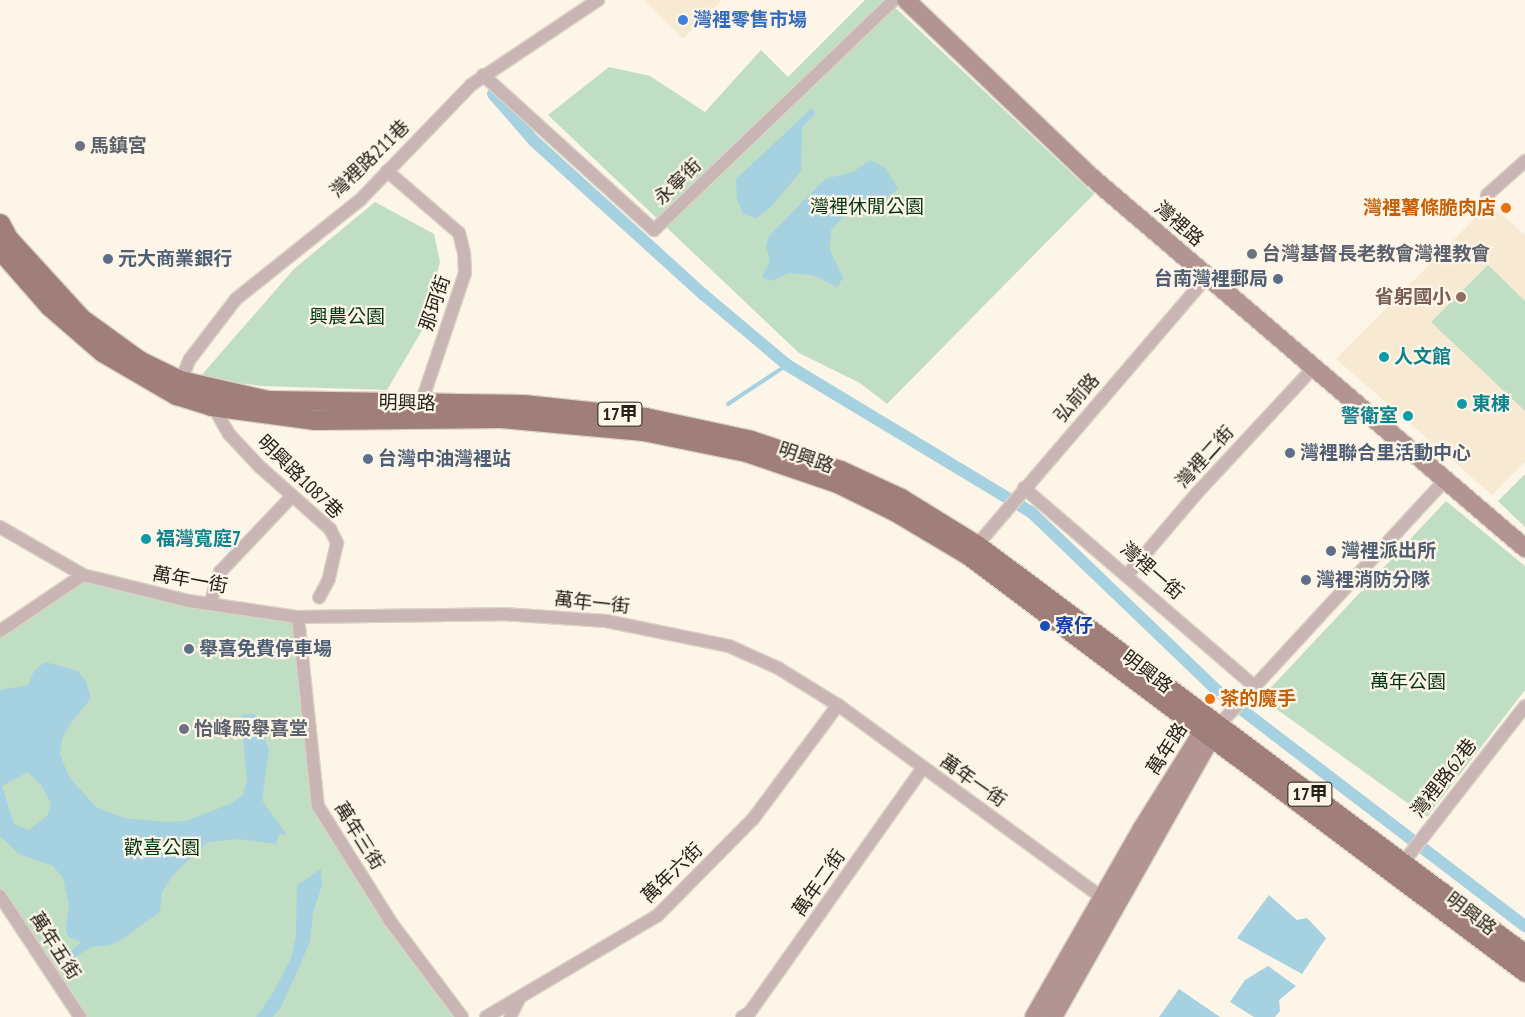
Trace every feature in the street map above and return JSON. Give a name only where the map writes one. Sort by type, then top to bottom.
[{"type":"main road","name":"明興路","points":[[0,222],[8,238],[81,318],[178,387]]},
{"type":"main road","name":"明興路","points":[[0,250],[73,329],[133,372],[210,397],[315,420],[419,410],[569,408],[645,417],[751,440],[840,470],[892,494],[977,544],[1216,727]]},
{"type":"main road","name":"明興路","points":[[419,410],[643,431],[746,452],[837,483],[894,511],[952,544],[1216,727],[1525,954]]},
{"type":"main road","name":"明興路","points":[[1403,863],[1525,972]]},
{"type":"street","name":"灣裡路211巷","points":[[178,387],[190,359],[236,299],[360,200],[483,75],[598,0]]},
{"type":"street","name":"永寧街","points":[[483,75],[654,230],[894,0]]},
{"type":"street","name":"灣裡路","points":[[906,0],[1089,175],[1444,481],[1525,548]]},
{"type":"street","points":[[1487,195],[1525,161]]},
{"type":"street","name":"那珂街","points":[[388,171],[459,233],[464,253],[465,273],[419,410]]},
{"type":"street","name":"弘前路","points":[[977,544],[1207,277]]},
{"type":"street","name":"灣裡二街","points":[[1128,574],[1197,493],[1313,368]]},
{"type":"street","name":"明興路1087巷","points":[[210,397],[229,434],[260,467],[330,529],[336,543],[329,579],[319,598]]},
{"type":"street","points":[[1216,727],[1444,481]]},
{"type":"street","name":"灣裡一街","points":[[1024,488],[1128,574],[1251,688]]},
{"type":"street","points":[[210,604],[220,572],[292,496]]},
{"type":"street","name":"萬年一街","points":[[0,527],[83,575],[130,589],[210,604],[298,617],[503,614],[606,622],[729,646],[778,668],[838,704],[1108,902]]},
{"type":"street","points":[[0,632],[83,575]]},
{"type":"street","name":"萬年三街","points":[[298,617],[318,806],[390,921],[462,1017]]},
{"type":"street","name":"萬年六街","points":[[486,1017],[657,916],[753,820],[838,704]]},
{"type":"street","name":"灣裡路62巷","points":[[1403,863],[1525,706]]},
{"type":"street","name":"萬年路","points":[[1034,1017],[1108,902],[1216,727]]},
{"type":"street","name":"萬年二街","points":[[742,1017],[750,1012],[923,768]]},
{"type":"street","name":"萬年五街","points":[[0,896],[80,1017]]},
{"type":"street","name":"萬年路","points":[[1053,1017],[1108,902]]},
{"type":"street","points":[[510,1017],[520,997]]},
{"type":"shaded area","name":"灣裡零售市場","points":[[644,0],[722,0],[683,39]]},
{"type":"shaded area","name":"省躬國小","points":[[1489,204],[1525,235],[1525,462],[1492,495],[1336,359]]},
{"type":"green space","name":"灣裡休閒公園","points":[[865,0],[887,0],[1094,194],[887,404],[860,383],[799,353],[548,115],[609,67],[650,76],[705,112],[761,50],[788,77]]},
{"type":"green space","name":"興農公園","points":[[375,202],[434,234],[440,262],[424,327],[387,390],[262,386],[199,378],[294,269]]},
{"type":"green space","points":[[1488,265],[1525,301],[1525,411],[1431,322]]},
{"type":"green space","points":[[1525,474],[1525,527],[1498,501]]},
{"type":"green space","name":"萬年公園","points":[[1446,501],[1525,566],[1525,690],[1427,817],[1261,698]]},
{"type":"green space","name":"歡喜公園","points":[[83,575],[298,617],[318,806],[463,1017],[80,1017],[0,896],[0,631]]},
{"type":"water","points":[[812,108],[815,114],[802,127],[801,171],[770,208],[756,218],[743,214],[737,199],[736,179]]},
{"type":"water","points":[[870,160],[885,168],[898,188],[890,196],[854,205],[831,230],[830,250],[843,278],[837,287],[813,275],[788,273],[771,281],[762,277],[770,261],[766,246],[769,236],[825,179],[853,172]]},
{"type":"water","points":[[45,662],[78,671],[86,682],[91,698],[70,724],[62,739],[60,754],[69,777],[96,807],[124,818],[166,822],[186,821],[230,804],[243,795],[247,780],[241,715],[255,714],[269,750],[262,800],[287,835],[279,834],[276,844],[239,839],[208,842],[173,875],[162,892],[160,912],[124,938],[110,945],[91,947],[69,961],[65,957],[81,942],[68,936],[66,930],[69,905],[63,878],[53,866],[19,854],[0,836],[0,690],[28,685],[34,671]],"holes":[[[28,772],[42,786],[51,804],[47,816],[29,830],[14,824],[2,786]]]},
{"type":"water","points":[[321,869],[322,885],[313,913],[310,941],[301,963],[281,1007],[273,1017],[256,1017],[273,993],[291,958],[296,936],[297,885]]},
{"type":"water","points":[[1269,895],[1297,920],[1307,918],[1326,938],[1302,974],[1237,938]]},
{"type":"water","points":[[1268,966],[1296,986],[1279,1000],[1280,1011],[1275,1017],[1254,1017],[1230,1002],[1245,980]]},
{"type":"water","points":[[1179,989],[1220,1017],[1159,1017]]},
{"type":"waterway","points":[[493,94],[534,141],[704,295],[787,365],[1032,513],[1220,693],[1525,926]]},
{"type":"waterway","points":[[728,404],[787,365]]},
{"type":"place","name":"灣裡零售市場","points":[[683,20]]},
{"type":"place","name":"馬鎮宮","points":[[80,146]]},
{"type":"place","name":"灣裡薯條脆肉店","points":[[1506,208]]},
{"type":"place","name":"台灣基督長老教會灣裡教會","points":[[1252,254]]},
{"type":"place","name":"元大商業銀行","points":[[108,259]]},
{"type":"place","name":"台南灣裡郵局","points":[[1278,279]]},
{"type":"place","name":"省躬國小","points":[[1461,297]]},
{"type":"place","name":"人文館","points":[[1384,357]]},
{"type":"place","name":"東棟","points":[[1462,404]]},
{"type":"place","name":"警衛室","points":[[1408,416]]},
{"type":"place","name":"灣裡聯合里活動中心","points":[[1290,453]]},
{"type":"place","name":"台灣中油灣裡站","points":[[368,459]]},
{"type":"place","name":"福灣寬庭7","points":[[146,539]]},
{"type":"place","name":"灣裡派出所","points":[[1331,551]]},
{"type":"place","name":"灣裡消防分隊","points":[[1306,580]]},
{"type":"place","name":"寮仔","points":[[1045,626]]},
{"type":"place","name":"舉喜免費停車場","points":[[189,649]]},
{"type":"place","name":"茶的魔手","points":[[1210,699]]},
{"type":"place","name":"怡峰殿舉喜堂","points":[[184,729]]}]
